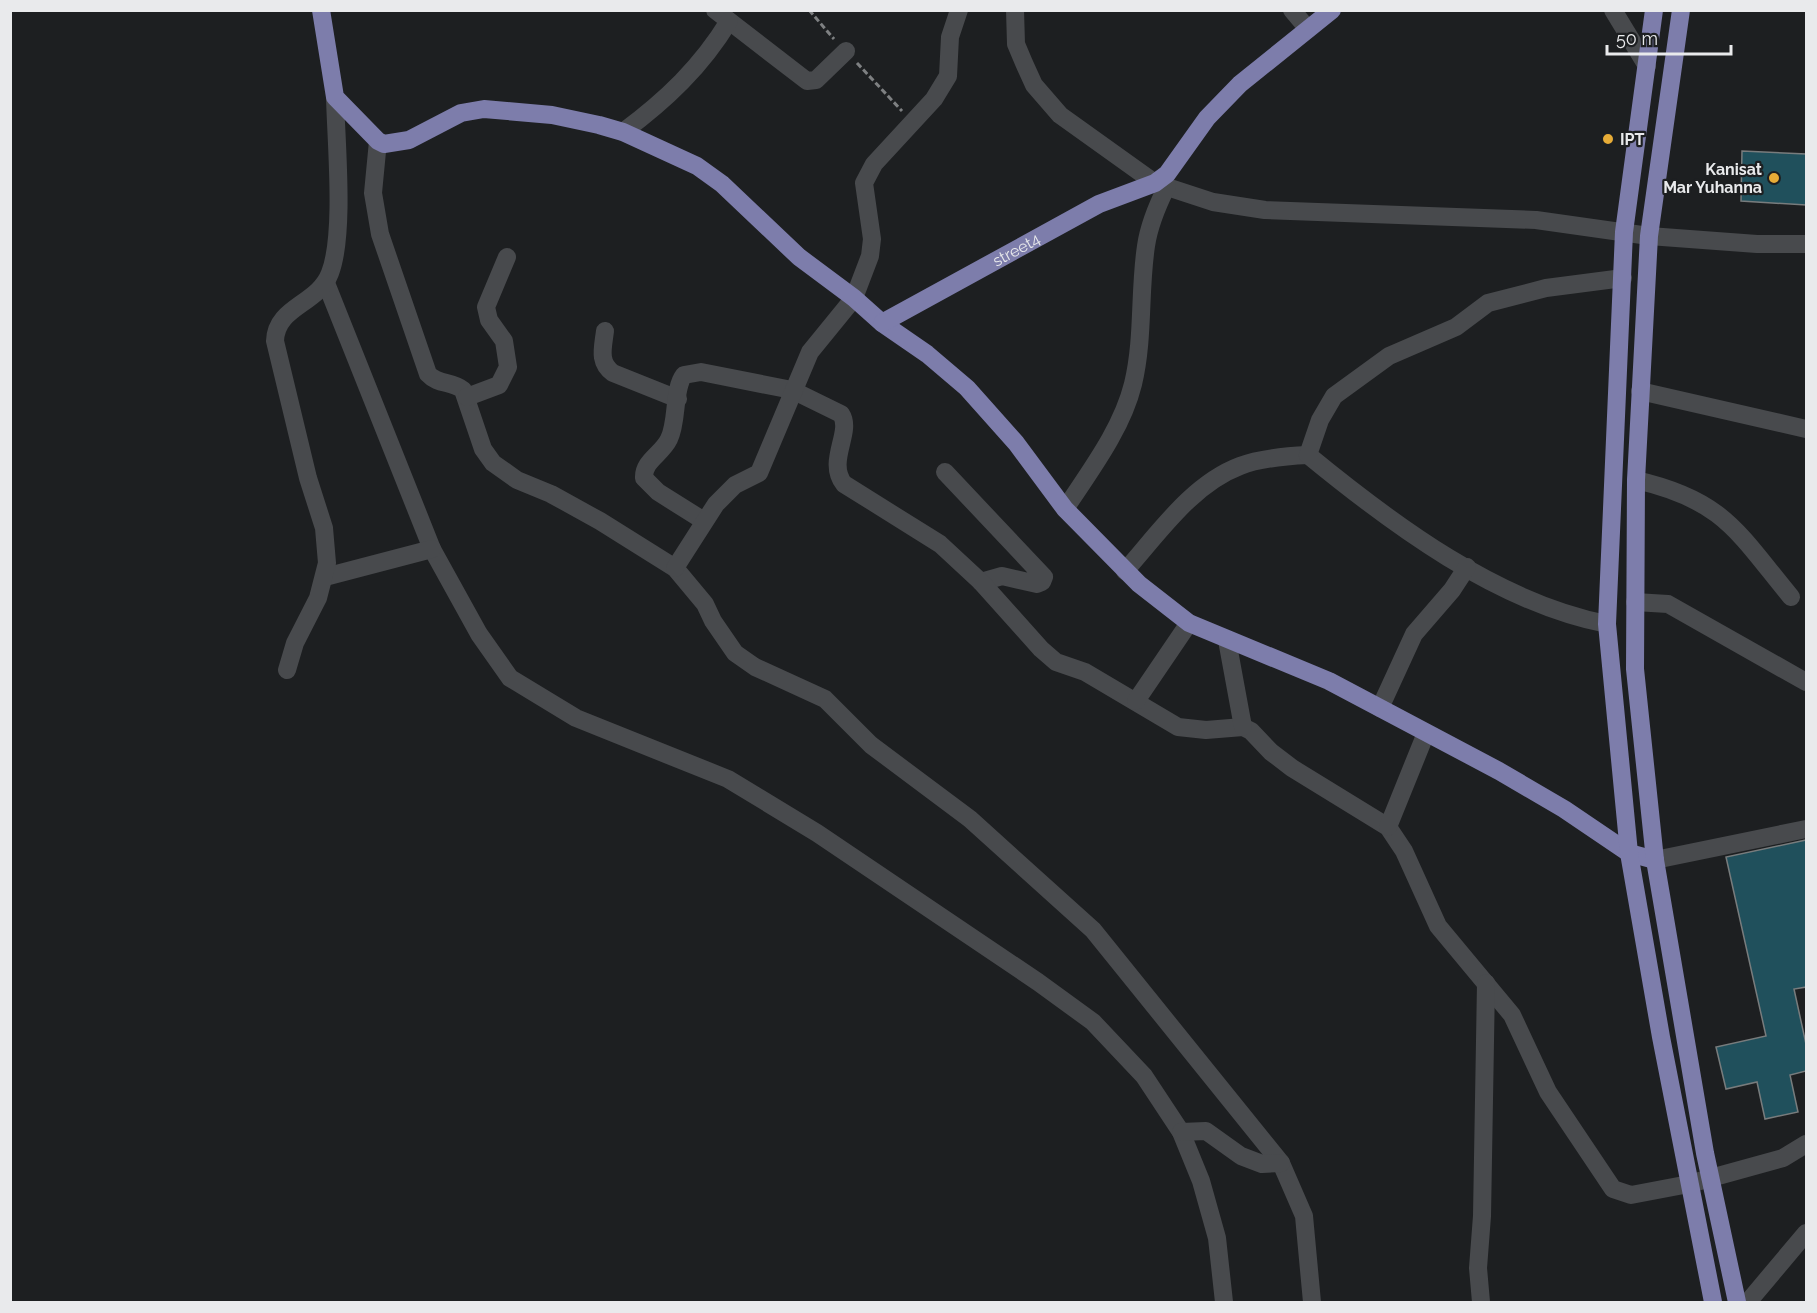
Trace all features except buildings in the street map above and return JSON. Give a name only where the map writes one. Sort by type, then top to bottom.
[{"type":"main road","points":[[321,10],[335,98],[378,141],[384,144],[409,140],[461,112],[484,109],[552,115],[623,132],[670,152],[722,184],[799,257],[968,388],[1016,443],[1065,509],[1125,572],[1189,624],[1329,681],[1508,776],[1629,853],[1654,860]]},
{"type":"main road","points":[[1161,184],[1207,118],[1240,84],[1332,10]]},
{"type":"main road","points":[[1654,10],[1624,232],[1607,624],[1629,853],[1689,1184],[1713,1302]]},
{"type":"main road","points":[[1681,10],[1649,236],[1636,480],[1635,669],[1654,860],[1710,1177],[1737,1302]]},
{"type":"main road","name":"street4","points":[[882,323],[1099,204],[1161,184]]},
{"type":"street","points":[[675,568],[704,521],[727,491],[759,473],[773,443],[792,390],[810,352],[854,298],[870,256],[872,239],[864,183],[874,164],[914,123],[934,99],[948,76],[950,37],[959,10]]},
{"type":"street","points":[[1015,10],[1016,44],[1034,85],[1046,101],[1071,125],[1161,184],[1213,202],[1248,208],[1536,220],[1649,236],[1757,244],[1806,244]]},
{"type":"street","points":[[1292,10],[1308,29]]},
{"type":"street","points":[[1613,10],[1647,66]]},
{"type":"street","points":[[623,132],[690,75],[705,58],[722,16],[807,81],[816,80],[846,51]]},
{"type":"street","points":[[287,670],[296,643],[325,577],[327,563],[324,528],[308,478],[275,341],[279,321],[314,297],[326,283],[331,270],[337,237],[335,98]]},
{"type":"street","points":[[378,141],[373,193],[380,234],[388,260],[428,374],[437,382],[457,386],[466,397],[483,449],[504,472],[600,520],[675,568],[705,604],[713,621],[735,652],[755,667],[825,699],[871,745],[970,819],[1083,921],[1281,1163],[1304,1216],[1312,1302]]},
{"type":"street","points":[[1065,509],[1113,430],[1132,386],[1141,337],[1146,246],[1161,184]]},
{"type":"street","points":[[466,397],[499,385],[508,367],[504,341],[489,320],[486,307],[507,257]]},
{"type":"street","points":[[1308,455],[1320,420],[1334,396],[1389,356],[1456,327],[1488,303],[1546,288],[1623,278]]},
{"type":"street","points":[[326,283],[432,549],[479,634],[510,678],[576,718],[728,779],[817,833],[939,914],[1093,1022],[1144,1076],[1181,1132],[1201,1181],[1217,1238],[1224,1302]]},
{"type":"street","points":[[605,331],[602,357],[605,367],[613,373],[678,399]]},
{"type":"street","points":[[704,521],[658,492],[644,478],[646,467],[668,441],[681,378],[693,372],[710,373],[792,390],[843,418],[837,473],[844,484],[940,544],[981,582],[1041,649],[1056,662],[1084,672],[1178,727],[1206,730],[1243,727],[1251,730],[1271,752],[1293,768],[1388,827],[1404,851],[1438,926],[1519,1026],[1534,1065],[1548,1092],[1567,1116],[1609,1185],[1618,1192],[1631,1195],[1689,1184],[1783,1158],[1806,1143]]},
{"type":"street","points":[[1640,391],[1806,429]]},
{"type":"street","points":[[1125,572],[1200,490],[1224,474],[1241,466],[1308,455],[1393,520],[1467,567],[1537,603],[1607,624]]},
{"type":"street","points":[[945,472],[1044,577],[1042,582],[1037,584],[1002,576],[981,582]]},
{"type":"street","points":[[1636,480],[1670,487],[1709,507],[1721,516],[1757,553],[1791,597]]},
{"type":"street","points":[[325,577],[432,549]]},
{"type":"street","points":[[1380,708],[1414,634],[1452,590],[1467,567]]},
{"type":"street","points":[[1635,602],[1668,604],[1806,682]]},
{"type":"street","points":[[1136,701],[1189,624]]},
{"type":"street","points":[[1227,640],[1243,727]]},
{"type":"street","points":[[1388,827],[1426,733]]},
{"type":"street","points":[[1654,860],[1806,829]]},
{"type":"street","points":[[1481,1302],[1478,1268],[1482,1216],[1486,983]]},
{"type":"street","points":[[1181,1132],[1206,1131],[1241,1156],[1262,1164],[1281,1163]]},
{"type":"street","points":[[1748,1302],[1806,1233]]},
{"type":"path","points":[[809,10],[914,123]]},
{"type":"place","name":"IPT","points":[[1608,139]]},
{"type":"place","name":"Kanisat Mar Yuhanna","points":[[1774,178]]}]
